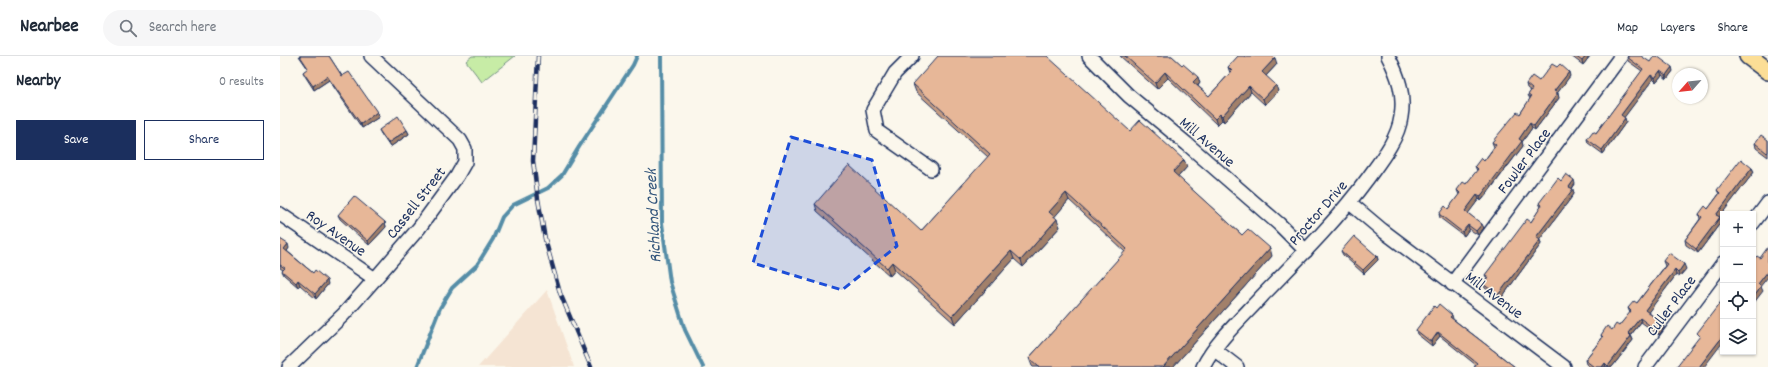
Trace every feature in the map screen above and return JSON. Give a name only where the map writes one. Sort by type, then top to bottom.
[{"type":"main road","points":[[1748,56],[1768,71]]},
{"type":"street","name":"Cassell Street","points":[[289,367],[344,314],[419,228],[457,176],[465,162],[466,149],[460,140],[371,56]]},
{"type":"street","points":[[912,56],[895,73],[873,110],[877,131],[931,169]]},
{"type":"street","name":"Mill Avenue","points":[[1089,56],[1129,96],[1279,224],[1306,251]]},
{"type":"street","name":"Proctor Drive","points":[[1203,367],[1223,338],[1306,251],[1350,202],[1378,165],[1396,133],[1401,118],[1403,101],[1398,75],[1388,56]]},
{"type":"street","name":"Fowler Place","points":[[1452,284],[1621,56]]},
{"type":"street","name":"Mill Avenue","points":[[1350,202],[1382,230],[1452,284],[1564,367]]},
{"type":"street","points":[[1756,219],[1768,203]]},
{"type":"street","name":"Roy Avenue","points":[[280,214],[375,279]]},
{"type":"street","name":"Culler Place","points":[[1645,367],[1720,266]]},
{"type":"street","points":[[1215,350],[1237,367]]},
{"type":"highlighted area","points":[[791,137],[872,160],[897,246],[842,290],[753,263]]},
{"type":"shaded area","points":[[547,290],[574,367],[478,367]]},
{"type":"green space","points":[[472,56],[515,56],[482,82],[466,61]]},
{"type":"building","points":[[300,56],[329,56],[342,76],[349,72],[377,112],[361,124],[327,76],[313,86],[303,72],[308,68]]},
{"type":"building","points":[[938,56],[1047,56],[1130,131],[1140,120],[1184,160],[1173,172],[1242,235],[1248,229],[1270,248],[1163,367],[1039,367],[1029,358],[1127,249],[1066,193],[1049,212],[1057,219],[1021,260],[1011,251],[952,316],[892,262],[887,268],[815,204],[849,165],[921,231],[990,154],[913,84]]},
{"type":"building","points":[[1125,56],[1172,56],[1198,77],[1193,82],[1209,96],[1232,71],[1228,67],[1238,56],[1273,56],[1275,58],[1262,72],[1276,85],[1263,99],[1249,86],[1222,116],[1220,114],[1215,119],[1165,72],[1155,83]]},
{"type":"building","points":[[1575,56],[1586,56],[1582,61]]},
{"type":"building","points":[[1641,56],[1650,62],[1654,56],[1657,56],[1672,67],[1666,75],[1660,71],[1655,78],[1651,75],[1621,115],[1625,118],[1602,150],[1587,139],[1593,131],[1596,133],[1643,69],[1627,57]]},
{"type":"building","points":[[1552,64],[1557,67],[1560,64],[1569,72],[1554,91],[1558,93],[1534,126],[1530,123],[1519,139],[1522,141],[1480,197],[1477,195],[1465,211],[1482,224],[1476,231],[1468,225],[1462,232],[1439,214],[1445,206],[1448,209],[1460,193],[1457,190],[1463,182],[1466,184],[1478,169],[1475,166],[1481,158],[1484,161],[1496,145],[1492,142],[1517,112],[1520,114],[1531,97],[1528,95],[1532,89],[1526,84],[1532,76],[1539,81]]},
{"type":"building","points":[[398,116],[407,130],[388,143],[379,130]]},
{"type":"building","points":[[1761,135],[1768,140],[1767,153],[1755,143]]},
{"type":"building","points":[[1741,159],[1752,168],[1716,215],[1720,217],[1696,249],[1685,240],[1702,217],[1699,214],[1705,206],[1708,209],[1720,193],[1717,190]]},
{"type":"building","points":[[1566,174],[1574,180],[1569,187],[1573,189],[1536,237],[1540,240],[1498,295],[1483,284],[1489,277],[1485,275],[1527,219],[1531,222],[1542,205],[1539,203],[1558,178],[1561,181]]},
{"type":"building","points":[[354,196],[385,222],[368,241],[338,215]]},
{"type":"building","points":[[1354,236],[1377,256],[1363,270],[1341,251]]},
{"type":"building","points":[[280,239],[288,244],[284,249],[313,273],[315,270],[327,280],[315,294],[298,280],[296,283],[282,271],[285,268],[280,265]]},
{"type":"building","points":[[1768,247],[1768,271],[1758,284],[1761,287],[1756,294],[1756,257],[1757,256],[1760,258]]},
{"type":"building","points":[[1669,253],[1684,264],[1678,273],[1675,270],[1645,310],[1663,324],[1657,331],[1640,318],[1628,333],[1631,336],[1608,366],[1605,363],[1602,367],[1594,367],[1585,360],[1603,337],[1601,335],[1607,326],[1612,330],[1616,324],[1619,326],[1631,311],[1628,308],[1634,301],[1637,303],[1667,264],[1663,261]]},
{"type":"building","points":[[1720,303],[1720,340],[1699,367],[1676,367],[1700,336],[1697,333]]},
{"type":"building","points":[[1439,304],[1452,315],[1450,317],[1515,367],[1474,367],[1477,363],[1438,332],[1431,342],[1416,330],[1434,306],[1436,308]]},
{"type":"waterway","points":[[417,367],[440,308],[452,288],[477,265],[493,239],[502,217],[513,205],[548,188],[562,175],[633,65],[637,56]]},
{"type":"waterway","name":"Richland Creek","points":[[661,56],[662,223],[670,282],[685,330],[703,367]]},
{"type":"railway","points":[[538,56],[533,161],[538,199],[545,239],[560,293],[591,367]]}]
